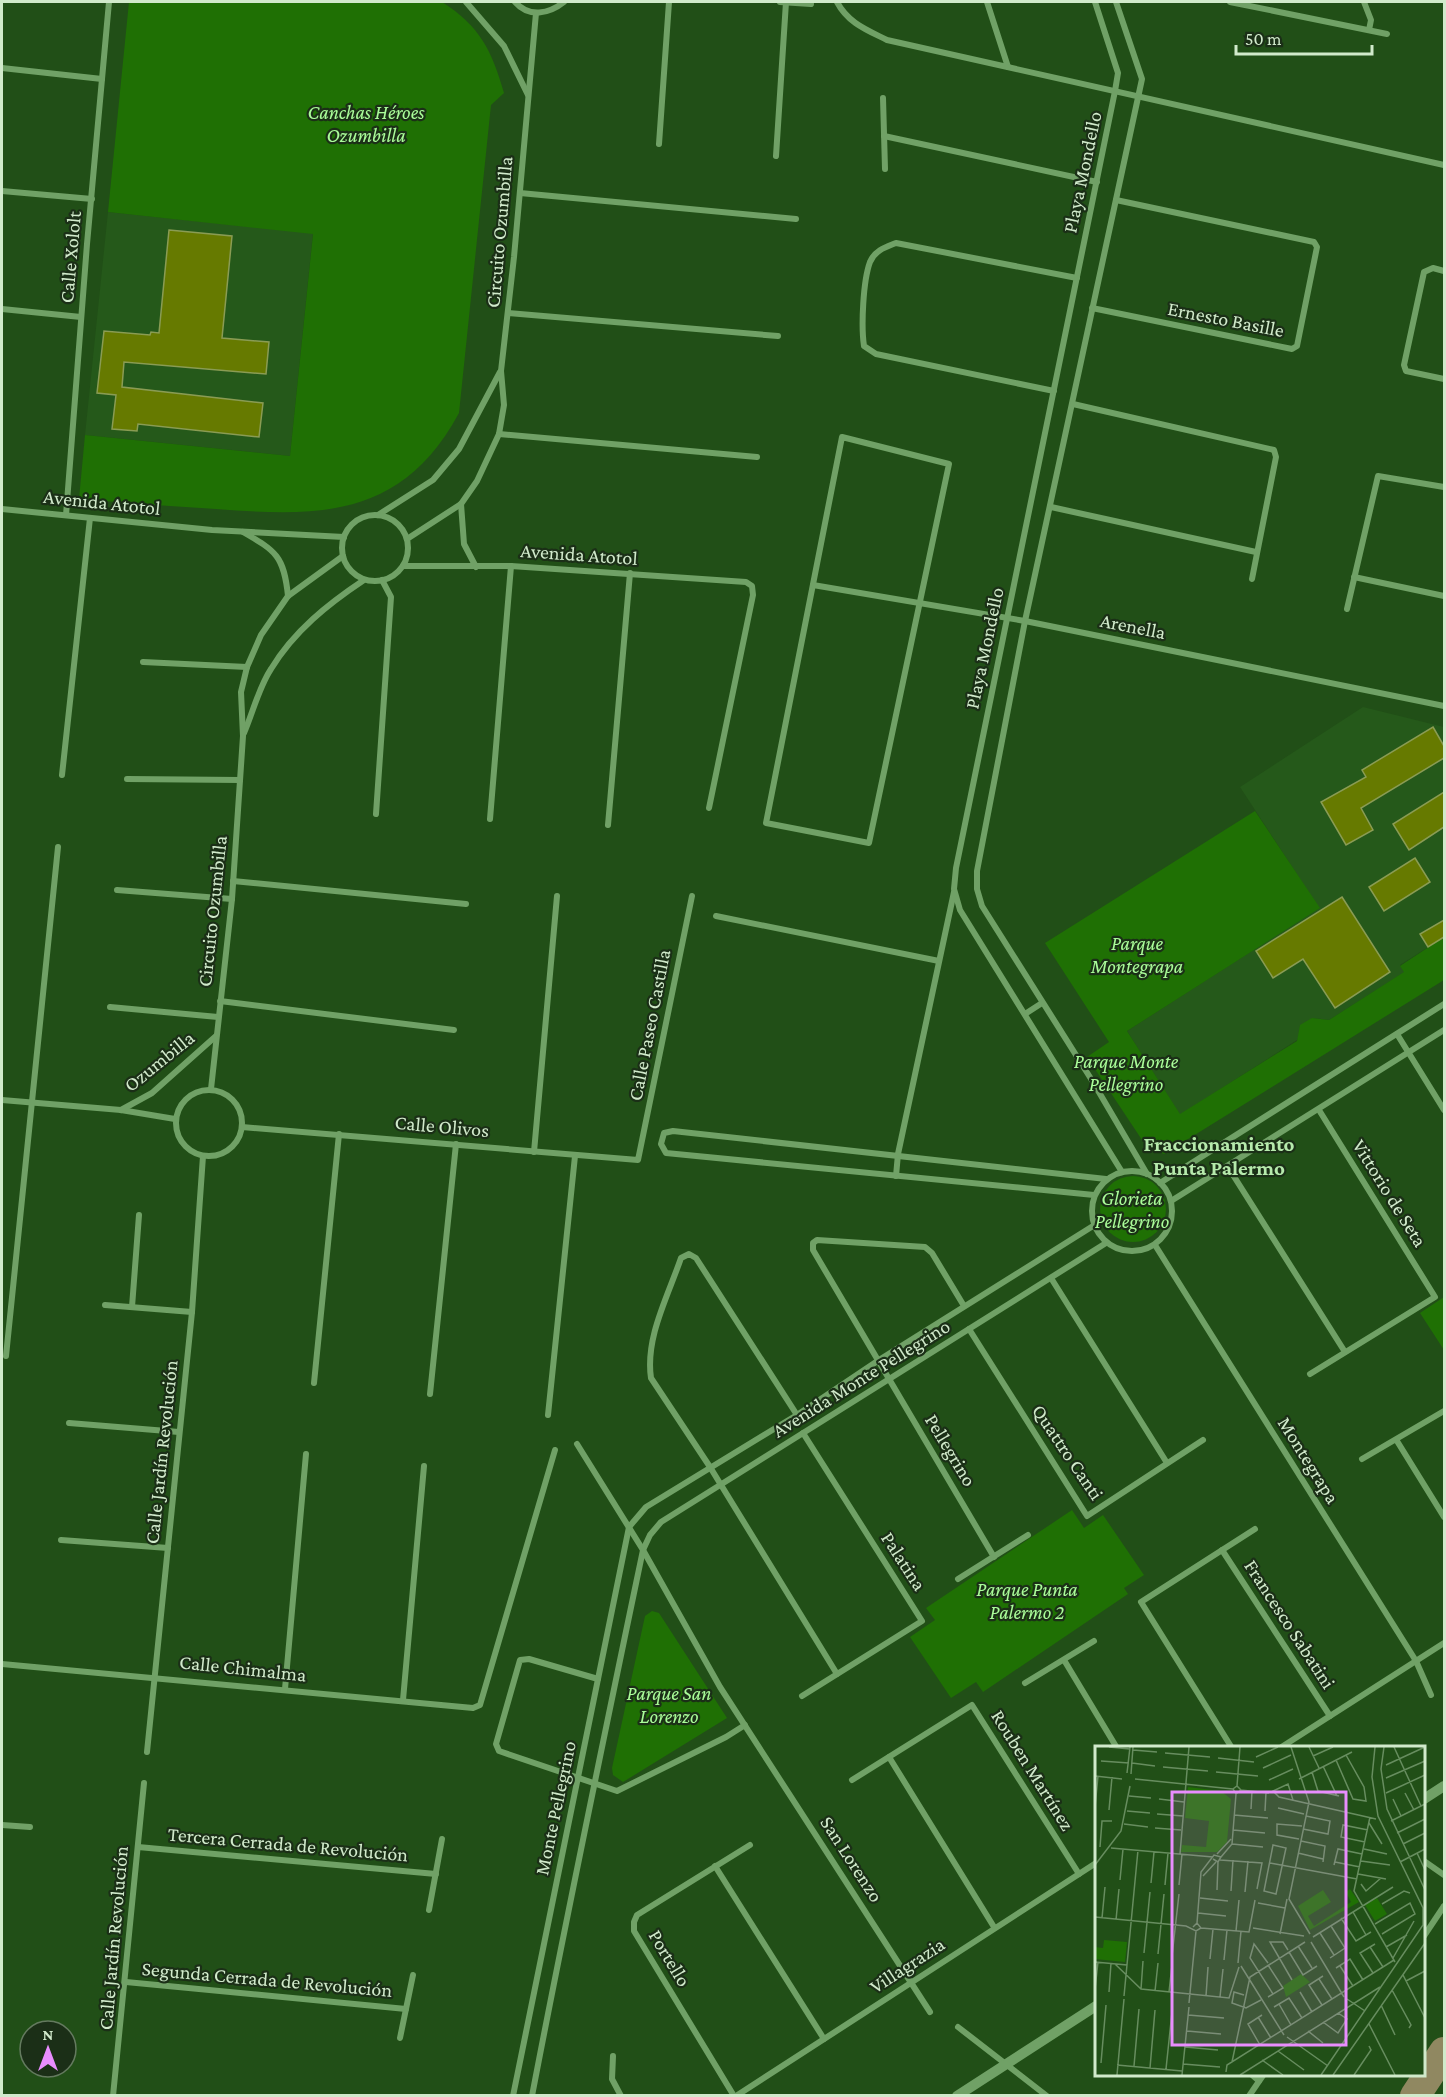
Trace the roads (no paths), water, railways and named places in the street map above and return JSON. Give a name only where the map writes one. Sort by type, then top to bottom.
[{"type":"main road","points":[[1415,2096],[1444,2052]]},
{"type":"street","name":"Calle Xololt","points":[[66,515],[109,2]]},
{"type":"street","points":[[466,2],[504,46],[529,96]]},
{"type":"street","points":[[515,2],[520,8],[536,13],[553,10],[564,2]]},
{"type":"street","points":[[658,144],[669,2]]},
{"type":"street","points":[[780,2],[811,4]]},
{"type":"street","points":[[776,156],[786,2]]},
{"type":"street","points":[[837,2],[844,15],[857,25],[887,40],[1444,165]]},
{"type":"street","points":[[987,2],[1008,67]]},
{"type":"street","points":[[1095,2],[1118,73],[1115,91]]},
{"type":"street","points":[[1116,2],[1142,79],[1139,96]]},
{"type":"street","points":[[1230,2],[1387,34]]},
{"type":"street","points":[[1364,2],[1371,20],[1369,30]]},
{"type":"street","name":"Circuito Ozumbilla","points":[[407,539],[460,504],[477,481],[499,434],[504,405],[501,371],[536,13]]},
{"type":"street","points":[[2,68],[102,79]]},
{"type":"street","name":"Playa Mondello","points":[[1115,91],[956,867],[954,889],[960,910],[1122,1172]]},
{"type":"street","name":"Playa Mondello","points":[[1139,96],[1025,621],[977,871],[977,889],[982,906],[1093,1082],[1147,1174]]},
{"type":"street","points":[[883,98],[885,169]]},
{"type":"street","points":[[884,136],[1097,182]]},
{"type":"street","points":[[2,191],[92,199]]},
{"type":"street","points":[[520,193],[796,219]]},
{"type":"street","name":"Ernesto Basille","points":[[1092,308],[1292,349],[1298,346],[1317,247],[1314,242],[1116,200]]},
{"type":"street","points":[[1054,391],[876,354],[864,346],[861,327],[871,261],[880,249],[896,243],[1077,278]]},
{"type":"street","points":[[1444,271],[1433,268],[1424,272],[1404,365],[1406,371],[1444,379]]},
{"type":"street","points":[[2,309],[81,317]]},
{"type":"street","points":[[508,313],[778,336]]},
{"type":"street","name":"Circuito Ozumbilla","points":[[378,515],[433,480],[459,449],[501,371]]},
{"type":"street","points":[[1073,404],[1274,450],[1276,457],[1252,579]]},
{"type":"street","points":[[499,434],[757,457]]},
{"type":"street","points":[[842,437],[949,464],[921,605],[869,843],[765,823],[842,437]]},
{"type":"street","points":[[1347,609],[1378,476],[1444,487]]},
{"type":"street","points":[[460,504],[464,544],[476,567]]},
{"type":"street","points":[[1051,507],[1256,552]]},
{"type":"street","name":"Avenida Atotol","points":[[2,509],[243,531],[344,537]]},
{"type":"street","points":[[378,515],[397,523],[407,539],[408,553],[403,566],[394,575],[382,580],[364,579],[350,571],[343,556],[344,537],[352,524],[364,517],[378,515]]},
{"type":"street","points":[[62,775],[90,518]]},
{"type":"street","points":[[243,531],[273,550],[283,563],[288,596]]},
{"type":"street","name":"Circuito Ozumbilla","points":[[211,1089],[232,899],[243,736],[241,692],[247,667],[261,635],[288,596],[343,556]]},
{"type":"street","name":"Avenida Atotol","points":[[403,566],[511,566],[746,582],[752,586],[753,595],[709,808]]},
{"type":"street","points":[[489,819],[511,566]]},
{"type":"street","points":[[608,825],[630,573]]},
{"type":"street","points":[[1354,577],[1444,596]]},
{"type":"street","name":"Circuito Ozumbilla","points":[[243,736],[270,669],[296,635],[327,605],[364,579]]},
{"type":"street","points":[[376,814],[390,597],[382,580]]},
{"type":"street","name":"Arenella","points":[[813,585],[1025,621],[1444,706]]},
{"type":"street","points":[[143,662],[247,667]]},
{"type":"street","points":[[127,779],[240,780]]},
{"type":"street","points":[[6,1356],[58,847]]},
{"type":"street","points":[[233,881],[466,904]]},
{"type":"street","points":[[896,1176],[898,1154],[954,889]]},
{"type":"street","points":[[117,890],[232,899]]},
{"type":"street","points":[[534,1152],[557,896]]},
{"type":"street","name":"Calle Paseo Castilla","points":[[638,1160],[692,896]]},
{"type":"street","points":[[716,916],[939,961]]},
{"type":"street","points":[[219,1001],[454,1030]]},
{"type":"street","points":[[1025,1014],[1042,1003]]},
{"type":"street","points":[[1160,1183],[1444,1004]]},
{"type":"street","points":[[110,1007],[218,1017]]},
{"type":"street","points":[[1171,1201],[1444,1030]]},
{"type":"street","points":[[1397,1034],[1444,1110]]},
{"type":"street","name":"Ozumbilla","points":[[121,1110],[152,1092],[216,1035]]},
{"type":"street","points":[[211,1089],[228,1095],[239,1109],[242,1127],[235,1143],[221,1154],[203,1155],[188,1149],[178,1136],[175,1119],[181,1104],[194,1092],[211,1089]]},
{"type":"street","points":[[2,1100],[121,1110],[175,1119]]},
{"type":"street","name":"Vittorio de Seta","points":[[1310,1374],[1435,1297],[1319,1110]]},
{"type":"street","name":"Calle Olivos","points":[[242,1127],[638,1160]]},
{"type":"street","points":[[1094,1195],[666,1153],[661,1144],[664,1133],[673,1131],[898,1154],[1106,1179]]},
{"type":"street","points":[[315,1383],[339,1134]]},
{"type":"street","points":[[430,1394],[456,1144]]},
{"type":"street","name":"Calle Jardín Revolución","points":[[147,1752],[192,1312],[203,1155]]},
{"type":"street","points":[[548,1415],[575,1156]]},
{"type":"street","points":[[1228,1167],[1345,1352]]},
{"type":"street","points":[[1122,1172],[1147,1174],[1160,1183],[1171,1201],[1170,1225],[1155,1245],[1139,1251],[1122,1251],[1106,1243],[1094,1226],[1091,1211],[1094,1195],[1106,1179],[1122,1172]]},
{"type":"street","points":[[132,1307],[139,1215]]},
{"type":"street","name":"Avenida Monte Pellegrino","points":[[629,1527],[646,1507],[1094,1226]]},
{"type":"street","name":"Pellegrino","points":[[964,1306],[932,1253],[925,1247],[817,1240],[813,1243],[813,1250],[994,1557]]},
{"type":"street","name":"Avenida Monte Pellegrino","points":[[643,1550],[650,1535],[661,1522],[1106,1243]]},
{"type":"street","name":"Montegrapa","points":[[1155,1245],[1416,1661],[1431,1695]]},
{"type":"street","points":[[796,1415],[696,1258],[689,1254],[681,1258],[650,1346],[651,1378],[710,1467],[837,1674]]},
{"type":"street","points":[[1051,1278],[1167,1463]]},
{"type":"street","points":[[105,1305],[192,1312]]},
{"type":"street","name":"Quattro Canti","points":[[969,1329],[1087,1516],[1203,1440]]},
{"type":"street","points":[[1362,1459],[1397,1441],[1444,1411]]},
{"type":"street","points":[[69,1423],[179,1432]]},
{"type":"street","name":"Palatina","points":[[802,1696],[922,1621],[803,1433]]},
{"type":"street","points":[[1397,1441],[1444,1517]]},
{"type":"street","name":"San Lorenzo","points":[[577,1444],[643,1550],[745,1725],[930,2012]]},
{"type":"street","name":"Calle Chimalma","points":[[2,1664],[154,1676],[473,1708],[480,1705],[555,1450]]},
{"type":"street","points":[[285,1689],[306,1454]]},
{"type":"street","points":[[404,1700],[424,1466]]},
{"type":"street","name":"Monte Pellegrino","points":[[513,2096],[629,1527]]},
{"type":"street","name":"Francesco Sabatini","points":[[1231,1746],[1141,1602],[1255,1529]]},
{"type":"street","points":[[958,1579],[1028,1535]]},
{"type":"street","points":[[61,1540],[168,1548]]},
{"type":"street","name":"Monte Pellegrino","points":[[532,2096],[593,1783],[643,1550]]},
{"type":"street","name":"Francesco Sabatini","points":[[1222,1550],[1330,1716]]},
{"type":"street","points":[[1025,1683],[1094,1641]]},
{"type":"street","points":[[1283,1746],[1444,1643]]},
{"type":"street","points":[[598,1679],[529,1659],[520,1660],[496,1744],[499,1752],[617,1791],[745,1725]]},
{"type":"street","points":[[1064,1660],[1116,1746]]},
{"type":"street","name":"Rouben Martínez","points":[[852,1780],[972,1706],[1079,1874]]},
{"type":"street","points":[[889,1757],[994,1928]]},
{"type":"street","name":"Calle Jardín Revolución","points":[[113,2096],[144,1783]]},
{"type":"street","points":[[1425,1798],[1444,1786]]},
{"type":"street","points":[[2,1830],[2,1825],[30,1827]]},
{"type":"street","points":[[429,1910],[442,1839]]},
{"type":"street","name":"Portello","points":[[735,2096],[634,1931],[637,1915],[750,1845]]},
{"type":"street","name":"Tercera Cerrada de Revolución","points":[[138,1847],[436,1874]]},
{"type":"street","points":[[1425,1862],[1444,1875]]},
{"type":"street","name":"Villagrazia","points":[[735,2096],[1095,1864]]},
{"type":"street","points":[[715,1866],[824,2040]]},
{"type":"street","points":[[1425,1934],[1444,1906]]},
{"type":"street","name":"Segunda Cerrada de Revolución","points":[[400,2038],[413,1975]]},
{"type":"street","name":"Segunda Cerrada de Revolución","points":[[126,1982],[406,2009]]},
{"type":"street","points":[[957,2096],[1095,2007]]},
{"type":"street","points":[[958,2027],[1047,2096]]},
{"type":"street","points":[[613,2056],[612,2079],[621,2096]]},
{"type":"street","points":[[1249,2096],[1262,2078]]},
{"type":"district","name":"Fraccionamiento Punta Palermo","points":[[1219,1156]]},
{"type":"park label","name":"Canchas Héroes Ozumbilla","points":[[366,124]]},
{"type":"park label","name":"Parque Montegrapa","points":[[1137,954]]},
{"type":"park label","name":"Parque Monte Pellegrino","points":[[1126,1072]]},
{"type":"park label","name":"Glorieta Pellegrino","points":[[1132,1210]]},
{"type":"park label","name":"Parque Punta Palermo 2","points":[[1027,1600]]},
{"type":"park label","name":"Parque San Lorenzo","points":[[669,1704]]}]
